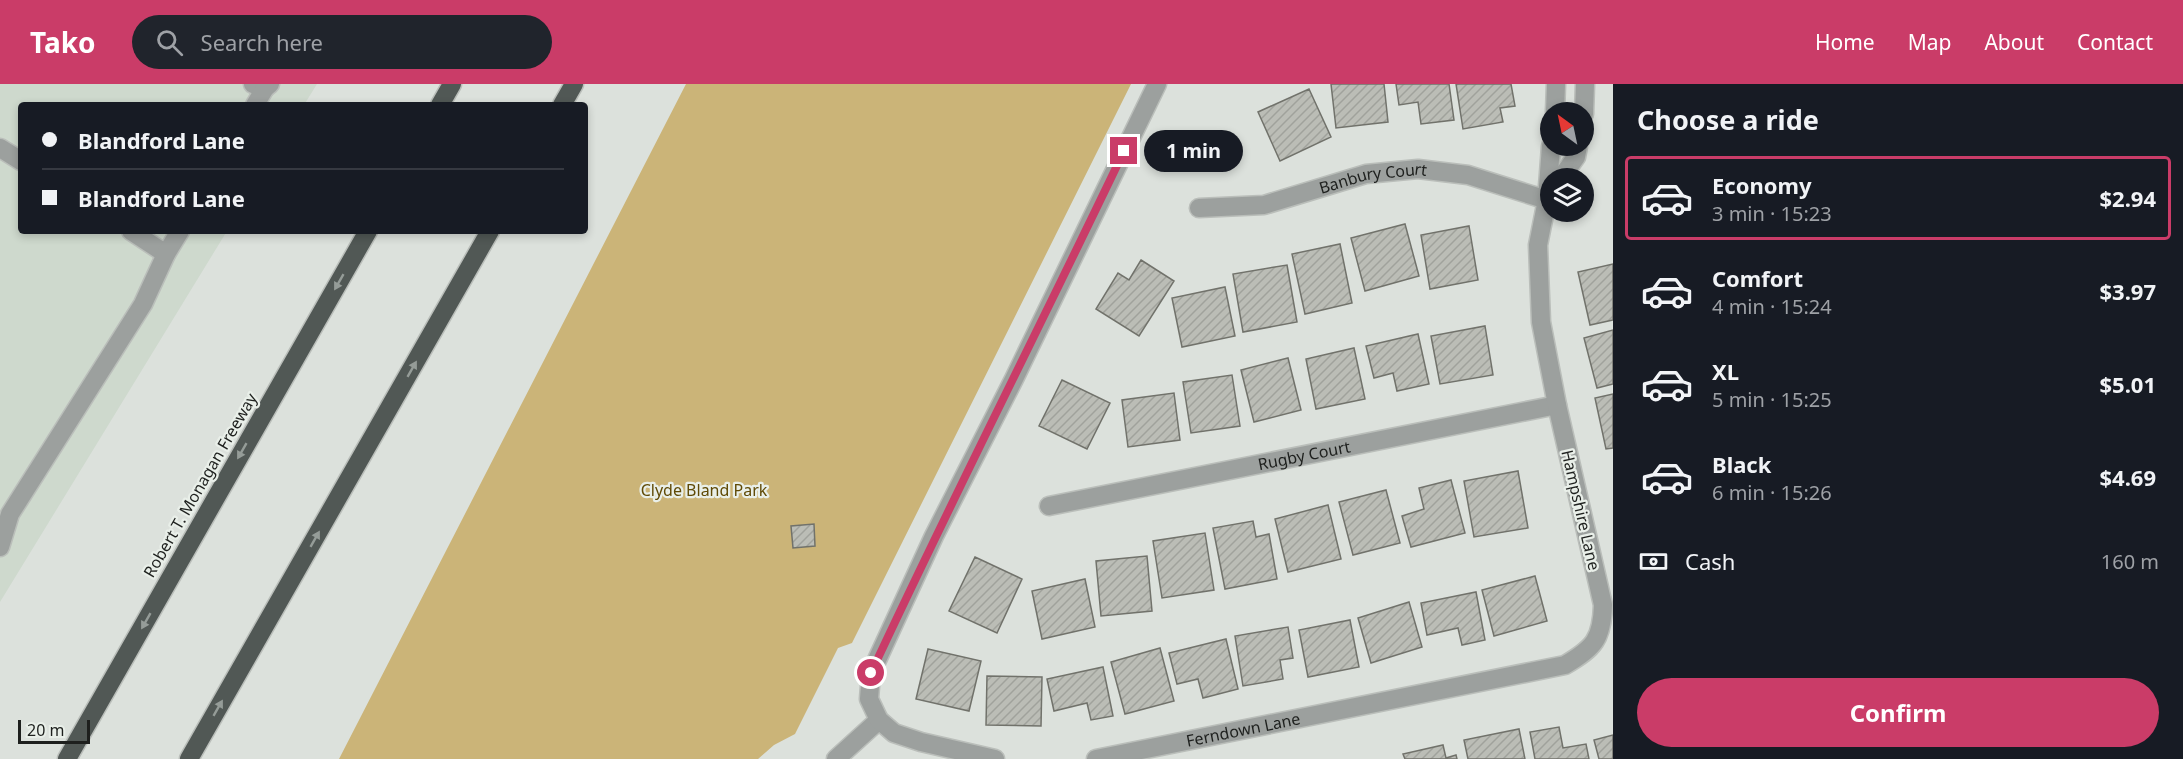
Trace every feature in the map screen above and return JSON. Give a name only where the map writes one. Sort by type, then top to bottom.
[{"type":"highway","points":[[442,102],[452,84]]},
{"type":"highway","points":[[564,102],[574,84]]},
{"type":"highway","name":"Robert T. Monagan Freeway","points":[[67,759],[366,234]]},
{"type":"highway","points":[[189,759],[488,234]]},
{"type":"street","points":[[995,759],[921,742],[894,733],[879,720],[869,699],[871,673],[934,536],[1014,379],[1157,84]]},
{"type":"street","points":[[1555,102],[1556,84]]},
{"type":"street","points":[[1584,102],[1585,84]]},
{"type":"street","points":[[256,102],[263,85]]},
{"type":"street","points":[[0,148],[18,159]]},
{"type":"street","name":"Banbury Court","points":[[1199,208],[1264,205],[1366,174],[1418,169],[1468,175],[1540,195]]},
{"type":"street","name":"Hampshire Lane","points":[[1391,700],[1565,665],[1589,651],[1602,626],[1603,605],[1540,322],[1538,245],[1543,222]]},
{"type":"street","points":[[136,234],[166,254]]},
{"type":"street","points":[[0,547],[5,510],[144,304],[166,254],[178,234]]},
{"type":"street","name":"Rugby Court","points":[[1049,506],[1557,405]]},
{"type":"street","name":"Ferndown Lane","points":[[1096,759],[1391,700]]},
{"type":"street","points":[[836,759],[879,720]]},
{"type":"shaded area","points":[[0,84],[317,84],[306,102],[18,102],[18,234],[225,234],[0,602]]},
{"type":"green space","name":"Clyde Bland Park","points":[[686,84],[1131,84],[852,643],[838,648],[795,734],[774,745],[758,759],[339,759]]},
{"type":"building","points":[[1331,84],[1384,84],[1388,122],[1336,128]]},
{"type":"building","points":[[1396,84],[1449,84],[1454,120],[1421,124],[1418,102],[1399,105]]},
{"type":"building","points":[[1456,84],[1511,84],[1515,106],[1500,108],[1503,122],[1463,129]]},
{"type":"building","points":[[1309,89],[1331,137],[1280,161],[1258,112]]},
{"type":"building","points":[[1405,224],[1419,276],[1365,291],[1351,238]]},
{"type":"building","points":[[1469,226],[1478,280],[1430,289],[1421,235]]},
{"type":"building","points":[[1340,244],[1352,303],[1305,314],[1292,254]]},
{"type":"building","points":[[1141,260],[1174,281],[1139,336],[1096,309],[1118,273],[1129,280]]},
{"type":"building","points":[[1613,264],[1613,320],[1590,325],[1578,272]]},
{"type":"building","points":[[1287,265],[1297,322],[1243,332],[1233,274]]},
{"type":"building","points":[[1225,287],[1235,336],[1182,347],[1172,298]]},
{"type":"building","points":[[1485,326],[1493,375],[1440,384],[1431,336]]},
{"type":"building","points":[[1613,330],[1613,384],[1597,388],[1584,338]]},
{"type":"building","points":[[1418,334],[1429,384],[1397,391],[1393,373],[1374,378],[1366,346]]},
{"type":"building","points":[[1354,348],[1365,399],[1316,409],[1306,359]]},
{"type":"building","points":[[1288,358],[1301,410],[1254,422],[1241,370]]},
{"type":"building","points":[[1232,375],[1240,426],[1191,433],[1183,382]]},
{"type":"building","points":[[1062,380],[1110,403],[1087,449],[1039,426]]},
{"type":"building","points":[[1174,393],[1180,440],[1128,447],[1122,400]]},
{"type":"building","points":[[1613,394],[1613,448],[1606,449],[1595,398]]},
{"type":"building","points":[[1518,471],[1528,528],[1474,537],[1464,481]]},
{"type":"building","points":[[1451,480],[1465,533],[1411,547],[1402,516],[1424,509],[1419,488]]},
{"type":"building","points":[[1386,490],[1400,543],[1353,555],[1339,502]]},
{"type":"building","points":[[1328,505],[1341,559],[1288,572],[1275,519]]},
{"type":"building","points":[[1253,521],[1256,537],[1269,534],[1277,579],[1225,589],[1213,528]]},
{"type":"building","points":[[814,524],[815,546],[793,548],[791,526]]},
{"type":"building","points":[[1205,533],[1214,590],[1162,598],[1153,541]]},
{"type":"building","points":[[1147,556],[1152,611],[1101,616],[1096,561]]},
{"type":"building","points":[[975,557],[1022,579],[997,633],[949,611]]},
{"type":"building","points":[[1535,576],[1547,621],[1494,636],[1482,590]]},
{"type":"building","points":[[1085,579],[1095,627],[1042,639],[1032,591]]},
{"type":"building","points":[[1476,592],[1485,640],[1462,645],[1458,628],[1427,635],[1421,603]]},
{"type":"building","points":[[1409,602],[1422,647],[1371,663],[1358,618]]},
{"type":"building","points":[[1350,620],[1359,667],[1308,677],[1299,630]]},
{"type":"building","points":[[1288,627],[1293,658],[1280,660],[1283,679],[1243,686],[1235,636]]},
{"type":"building","points":[[1226,639],[1238,689],[1203,698],[1198,679],[1177,684],[1169,653]]},
{"type":"building","points":[[1160,648],[1174,701],[1125,714],[1111,662]]},
{"type":"building","points":[[928,649],[981,661],[969,711],[916,699]]},
{"type":"building","points":[[1103,667],[1113,716],[1091,720],[1087,703],[1054,711],[1047,679]]},
{"type":"building","points":[[987,676],[1042,677],[1041,726],[986,725]]},
{"type":"building","points":[[1559,727],[1563,748],[1586,744],[1589,759],[1535,759],[1530,732]]},
{"type":"building","points":[[1519,729],[1525,759],[1468,759],[1464,740]]},
{"type":"building","points":[[1613,735],[1613,759],[1599,759],[1594,740]]},
{"type":"building","points":[[1443,745],[1446,758],[1456,755],[1457,759],[1405,759],[1403,754]]},
{"type":"route","points":[[871,673],[934,536],[1014,379],[1124,151]]}]
